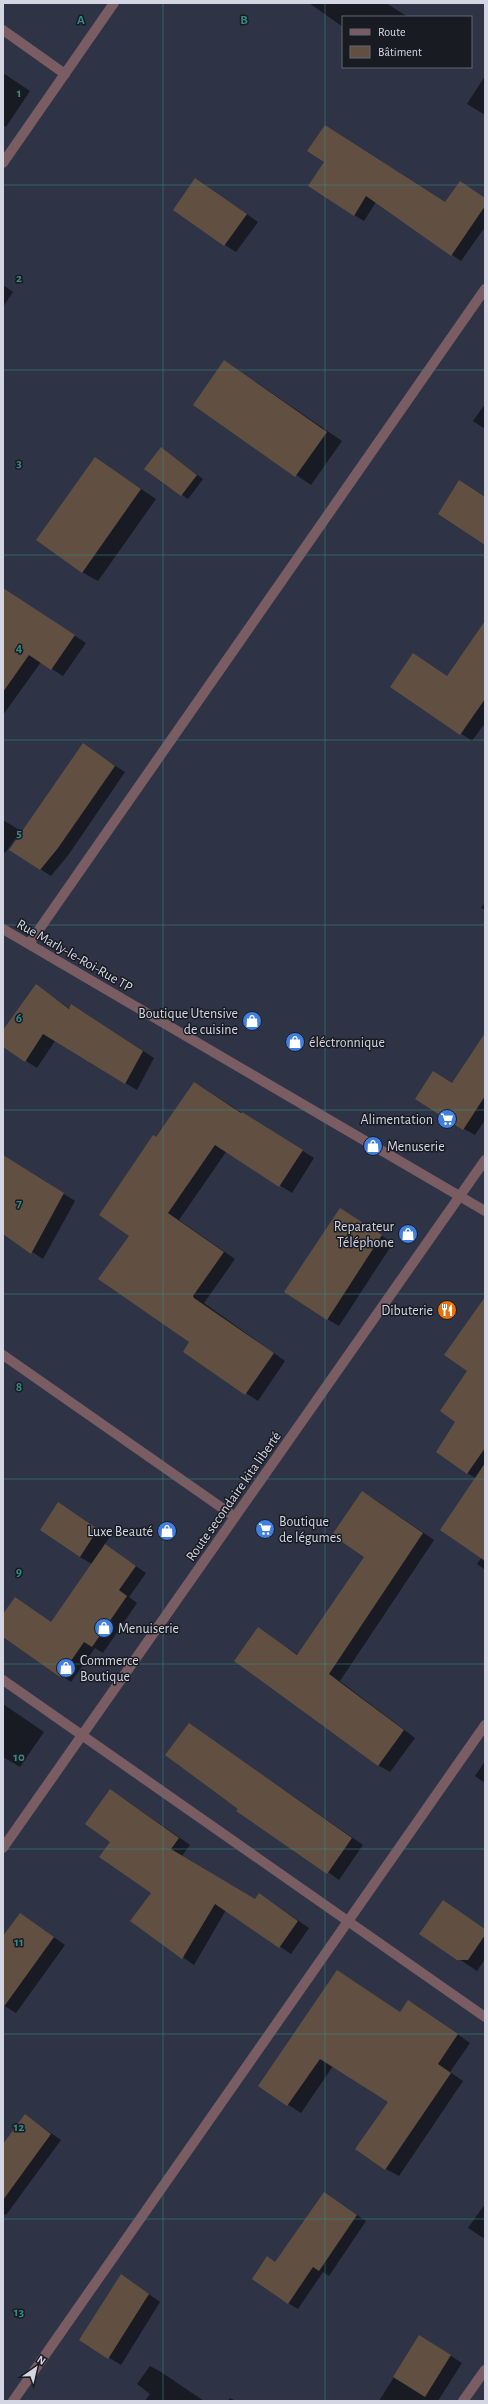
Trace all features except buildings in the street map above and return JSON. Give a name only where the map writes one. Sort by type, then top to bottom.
[{"type":"street","points":[[3,163],[114,3]]},
{"type":"street","points":[[3,30],[65,74]]},
{"type":"street","points":[[29,944],[485,290]]},
{"type":"street","name":"Rue Marly-le-Roi-Rue TP","points":[[3,929],[485,1211]]},
{"type":"street","name":"Route secondaire kita liberté","points":[[3,1848],[485,1160]]},
{"type":"street","points":[[3,1355],[235,1517]]},
{"type":"street","points":[[3,1680],[485,2017]]},
{"type":"street","points":[[13,2401],[485,1725]]},
{"type":"street","points":[[463,2401],[485,2370]]},
{"type":"place","name":"Boutique Utensive de cuisine","points":[[252,1021]]},
{"type":"place","name":"éléctronnique","points":[[295,1042]]},
{"type":"place","name":"Alimentation","points":[[447,1119]]},
{"type":"place","name":"Menuserie","points":[[373,1146]]},
{"type":"place","name":"Reparateur Téléphone","points":[[408,1234]]},
{"type":"place","name":"Dibuterie","points":[[447,1310]]},
{"type":"place","name":"Boutique de légumes","points":[[265,1529]]},
{"type":"place","name":"Luxe Beauté","points":[[167,1531]]},
{"type":"place","name":"Menuiserie","points":[[104,1628]]},
{"type":"place","name":"Commerce Boutique","points":[[66,1668]]}]
